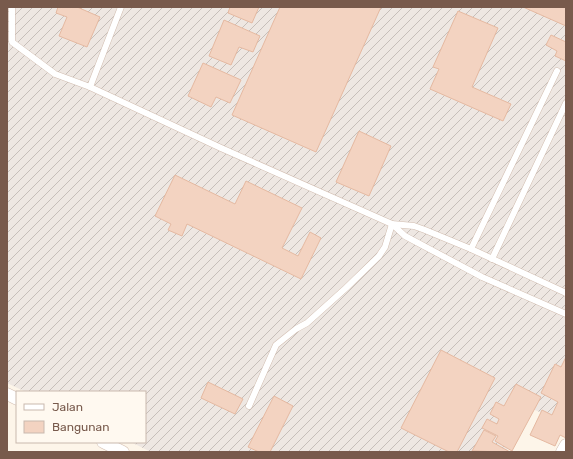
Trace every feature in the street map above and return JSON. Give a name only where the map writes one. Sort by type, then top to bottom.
[{"type":"street","points":[[7,394],[16,398]]},
{"type":"street","points":[[105,443],[123,452]]},
{"type":"street","points":[[562,452],[566,445]]},
{"type":"lane","points":[[12,7],[10,40],[55,74],[90,87],[214,145],[392,224],[414,226],[471,249],[566,292]]},
{"type":"lane","points":[[90,87],[121,7]]},
{"type":"lane","points":[[471,249],[557,71]]},
{"type":"lane","points":[[492,259],[566,103]]},
{"type":"lane","points":[[392,224],[405,236],[482,277],[566,314]]},
{"type":"lane","points":[[249,406],[276,345],[296,329],[307,323],[379,256],[385,247],[392,224]]},
{"type":"shaded area","points":[[7,7],[566,7],[566,423],[530,408],[506,452],[151,452],[133,443],[146,443],[146,391],[24,391],[7,383]]},
{"type":"building","points":[[58,7],[77,7],[100,17],[87,47],[59,36],[67,17],[56,13]]},
{"type":"building","points":[[230,7],[259,7],[252,23],[228,13]]},
{"type":"building","points":[[280,7],[381,7],[316,152],[232,115]]},
{"type":"building","points":[[523,7],[566,7],[566,26]]},
{"type":"building","points":[[458,11],[498,28],[472,87],[511,104],[503,121],[430,89],[439,69],[433,67]]},
{"type":"building","points":[[224,20],[260,36],[253,52],[239,47],[231,65],[209,56]]},
{"type":"building","points":[[551,35],[566,42],[566,61],[555,56],[557,51],[546,45]]},
{"type":"building","points":[[203,63],[241,80],[230,103],[216,97],[211,107],[188,96]]},
{"type":"building","points":[[359,131],[391,146],[369,196],[336,182]]},
{"type":"building","points":[[175,175],[235,204],[246,181],[302,208],[282,248],[298,256],[310,232],[321,238],[301,279],[187,224],[182,236],[168,230],[171,224],[155,216]]},
{"type":"building","points":[[441,350],[495,378],[457,452],[449,452],[401,428]]},
{"type":"building","points":[[566,357],[566,438],[560,435],[555,446],[530,435],[542,410],[552,415],[558,402],[541,393],[555,364],[561,367]]},
{"type":"building","points":[[208,382],[243,399],[235,414],[201,398]]},
{"type":"building","points":[[516,384],[541,397],[512,451],[495,441],[498,436],[482,428],[487,419],[497,424],[499,419],[490,414],[496,402],[504,406]]},
{"type":"building","points":[[274,396],[293,406],[270,452],[259,452],[248,447]]},
{"type":"building","points":[[484,430],[496,436],[492,442],[510,452],[472,451]]}]
